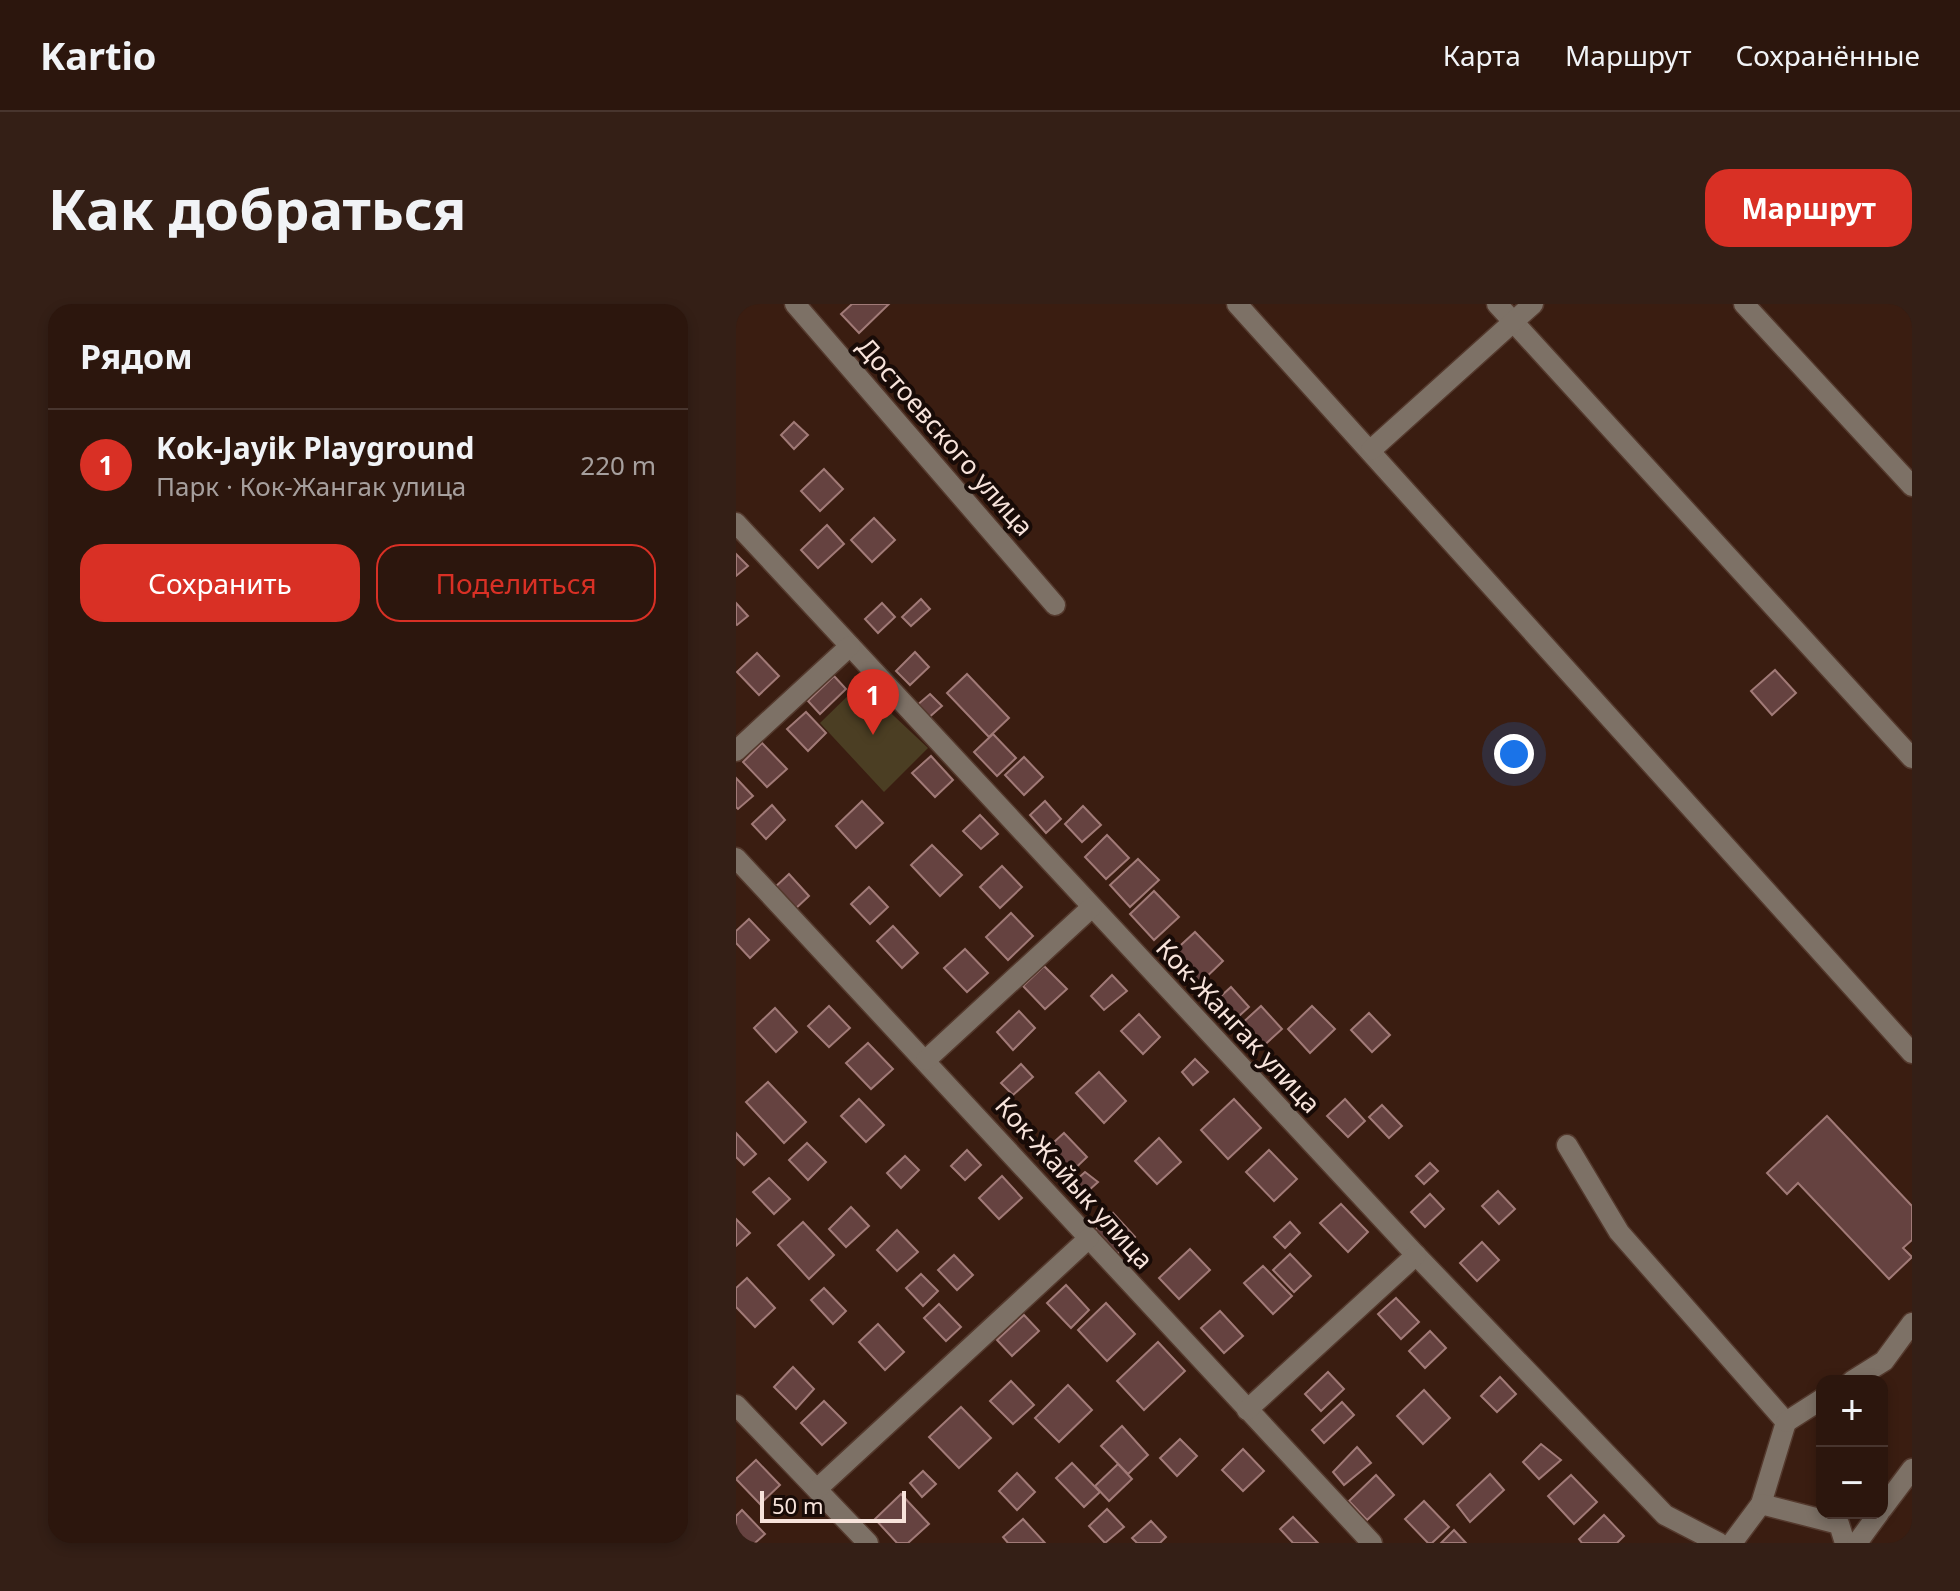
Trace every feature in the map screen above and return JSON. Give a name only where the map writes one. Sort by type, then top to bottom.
[{"type":"street","name":"Достоевского улица","points":[[795,304],[1055,605]]},
{"type":"street","points":[[1237,304],[1912,1053]]},
{"type":"street","points":[[1497,304],[1912,758]]},
{"type":"street","points":[[1371,450],[1533,304]]},
{"type":"street","points":[[1744,304],[1912,486]]},
{"type":"street","name":"Кок-Жангак улица","points":[[736,523],[1416,1255],[1665,1515],[1719,1543]]},
{"type":"street","points":[[736,751],[850,646]]},
{"type":"street","name":"Кок-Жайык улица","points":[[736,858],[1372,1543]]},
{"type":"street","points":[[926,1060],[1092,907]]},
{"type":"street","points":[[1567,1145],[1619,1232],[1786,1422]]},
{"type":"street","points":[[817,1489],[1089,1238]]},
{"type":"street","points":[[1247,1410],[1416,1255]]},
{"type":"street","points":[[1862,1375],[1884,1361],[1912,1323]]},
{"type":"street","points":[[1732,1543],[1761,1504],[1786,1422],[1816,1403]]},
{"type":"street","points":[[736,1405],[868,1543]]},
{"type":"street","points":[[1888,1500],[1912,1469]]},
{"type":"street","points":[[1761,1504],[1839,1524],[1845,1543]]},
{"type":"street","points":[[1857,1543],[1874,1519]]},
{"type":"shaded area","points":[[860,684],[928,748],[884,792],[820,723]]},
{"type":"building","points":[[852,304],[889,304],[859,333],[841,314]]},
{"type":"building","points":[[794,422],[808,435],[794,449],[781,435]]},
{"type":"building","points":[[824,469],[843,489],[820,511],[801,491]]},
{"type":"building","points":[[874,518],[895,540],[872,562],[851,540]]},
{"type":"building","points":[[827,525],[844,544],[818,568],[801,550]]},
{"type":"building","points":[[736,554],[748,566],[736,576]]},
{"type":"building","points":[[921,599],[930,609],[911,626],[902,617]]},
{"type":"building","points":[[736,603],[748,616],[737,625],[736,624]]},
{"type":"building","points":[[882,603],[895,617],[878,633],[865,619]]},
{"type":"building","points":[[915,652],[929,667],[910,685],[896,671]]},
{"type":"building","points":[[757,653],[779,676],[759,695],[737,672]]},
{"type":"building","points":[[1775,670],[1796,693],[1772,715],[1751,691]]},
{"type":"building","points":[[967,674],[1009,718],[989,737],[947,693]]},
{"type":"building","points":[[834,676],[846,689],[820,714],[808,701]]},
{"type":"building","points":[[930,694],[942,706],[927,719],[916,706]]},
{"type":"building","points":[[806,712],[826,733],[808,751],[787,729]]},
{"type":"building","points":[[993,734],[1016,758],[997,776],[974,752]]},
{"type":"building","points":[[762,743],[787,769],[767,787],[743,762]]},
{"type":"building","points":[[931,756],[953,780],[935,797],[912,773]]},
{"type":"building","points":[[1024,757],[1043,777],[1024,795],[1005,775]]},
{"type":"building","points":[[736,778],[753,796],[738,809],[736,807]]},
{"type":"building","points":[[862,801],[883,823],[856,848],[836,826]]},
{"type":"building","points":[[1045,801],[1061,819],[1046,833],[1030,815]]},
{"type":"building","points":[[772,805],[785,820],[766,839],[752,824]]},
{"type":"building","points":[[1083,806],[1101,825],[1082,842],[1065,824]]},
{"type":"building","points":[[980,815],[998,834],[981,849],[963,831]]},
{"type":"building","points":[[1107,835],[1129,858],[1106,879],[1085,857]]},
{"type":"building","points":[[932,845],[962,875],[940,896],[911,865]]},
{"type":"building","points":[[1138,859],[1159,880],[1130,907],[1110,885]]},
{"type":"building","points":[[1002,866],[1022,887],[1000,908],[980,887]]},
{"type":"building","points":[[789,874],[809,896],[794,910],[773,889]]},
{"type":"building","points":[[869,887],[888,907],[870,924],[851,904]]},
{"type":"building","points":[[1154,891],[1179,917],[1154,940],[1130,914]]},
{"type":"building","points":[[1011,913],[1033,936],[1008,960],[986,937]]},
{"type":"building","points":[[749,919],[769,940],[750,958],[736,943],[736,931]]},
{"type":"building","points":[[893,926],[918,953],[902,968],[877,941]]},
{"type":"building","points":[[1195,932],[1223,961],[1198,985],[1170,955]]},
{"type":"building","points":[[965,949],[988,973],[967,992],[944,968]]},
{"type":"building","points":[[1044,966],[1067,989],[1045,1009],[1023,986]]},
{"type":"building","points":[[1112,975],[1127,991],[1104,1010],[1091,996]]},
{"type":"building","points":[[1231,987],[1249,1007],[1228,1026],[1210,1006]]},
{"type":"building","points":[[829,1006],[850,1028],[829,1047],[808,1026]]},
{"type":"building","points":[[1261,1006],[1282,1029],[1260,1049],[1239,1026]]},
{"type":"building","points":[[1312,1006],[1335,1029],[1310,1053],[1288,1029]]},
{"type":"building","points":[[775,1008],[797,1032],[776,1052],[754,1028]]},
{"type":"building","points":[[1019,1011],[1035,1028],[1013,1050],[997,1032]]},
{"type":"building","points":[[1369,1013],[1390,1035],[1372,1052],[1351,1030]]},
{"type":"building","points":[[1139,1014],[1160,1037],[1143,1054],[1121,1031]]},
{"type":"building","points":[[868,1043],[893,1069],[871,1089],[846,1063]]},
{"type":"building","points":[[1195,1059],[1208,1072],[1193,1085],[1182,1072]]},
{"type":"building","points":[[1021,1064],[1033,1077],[1013,1095],[1001,1083]]},
{"type":"building","points":[[1099,1072],[1126,1101],[1104,1123],[1076,1093]]},
{"type":"building","points":[[768,1082],[806,1122],[784,1143],[746,1102]]},
{"type":"building","points":[[859,1099],[884,1125],[866,1142],[841,1116]]},
{"type":"building","points":[[1234,1099],[1261,1128],[1228,1159],[1201,1130]]},
{"type":"building","points":[[1345,1099],[1365,1121],[1348,1137],[1327,1116]]},
{"type":"building","points":[[1382,1105],[1402,1126],[1389,1138],[1369,1117]]},
{"type":"building","points":[[1827,1116],[1912,1206],[1912,1240],[1903,1248],[1912,1257],[1889,1279],[1798,1183],[1787,1194],[1767,1173]]},
{"type":"building","points":[[736,1133],[756,1154],[744,1165],[736,1157]]},
{"type":"building","points":[[1064,1133],[1087,1157],[1066,1177],[1043,1152]]},
{"type":"building","points":[[1159,1138],[1181,1162],[1157,1184],[1135,1161]]},
{"type":"building","points":[[807,1143],[826,1162],[808,1180],[789,1160]]},
{"type":"building","points":[[967,1150],[981,1165],[965,1180],[951,1166]]},
{"type":"building","points":[[1269,1150],[1297,1179],[1274,1201],[1246,1172]]},
{"type":"building","points":[[905,1156],[919,1170],[901,1188],[887,1173]]},
{"type":"building","points":[[1430,1163],[1438,1171],[1424,1184],[1416,1176]]},
{"type":"building","points":[[1085,1172],[1098,1182],[1078,1200],[1067,1188]]},
{"type":"building","points":[[1002,1176],[1022,1198],[999,1219],[979,1198]]},
{"type":"building","points":[[769,1178],[790,1199],[774,1214],[753,1192]]},
{"type":"building","points":[[1498,1191],[1515,1209],[1499,1224],[1482,1206]]},
{"type":"building","points":[[1430,1194],[1444,1209],[1425,1227],[1411,1212]]},
{"type":"building","points":[[1341,1204],[1368,1232],[1348,1252],[1320,1223]]},
{"type":"building","points":[[851,1207],[869,1226],[846,1247],[829,1229]]},
{"type":"building","points":[[1113,1213],[1135,1237],[1114,1257],[1092,1233]]},
{"type":"building","points":[[736,1219],[750,1233],[736,1246]]},
{"type":"building","points":[[803,1222],[834,1255],[809,1279],[778,1245]]},
{"type":"building","points":[[1290,1222],[1300,1233],[1285,1248],[1274,1237]]},
{"type":"building","points":[[897,1230],[918,1252],[897,1271],[877,1250]]},
{"type":"building","points":[[1482,1242],[1499,1260],[1477,1281],[1460,1263]]},
{"type":"building","points":[[1190,1249],[1210,1270],[1179,1299],[1159,1278]]},
{"type":"building","points":[[1290,1254],[1311,1276],[1294,1292],[1273,1270]]},
{"type":"building","points":[[954,1255],[973,1275],[957,1290],[938,1270]]},
{"type":"building","points":[[1263,1266],[1292,1296],[1273,1314],[1244,1283]]},
{"type":"building","points":[[921,1274],[938,1291],[923,1306],[906,1288]]},
{"type":"building","points":[[747,1278],[775,1308],[755,1327],[736,1307],[736,1288]]},
{"type":"building","points":[[1066,1285],[1089,1310],[1071,1328],[1047,1303]]},
{"type":"building","points":[[824,1288],[846,1311],[833,1324],[811,1300]]},
{"type":"building","points":[[1396,1298],[1419,1322],[1401,1339],[1378,1314]]},
{"type":"building","points":[[1106,1303],[1135,1334],[1107,1361],[1078,1330]]},
{"type":"building","points":[[939,1304],[961,1327],[946,1341],[924,1318]]},
{"type":"building","points":[[1220,1311],[1243,1336],[1224,1353],[1201,1328]]},
{"type":"building","points":[[1024,1315],[1039,1331],[1012,1356],[997,1340]]},
{"type":"building","points":[[878,1324],[904,1352],[885,1370],[859,1342]]},
{"type":"building","points":[[1430,1331],[1446,1348],[1425,1368],[1409,1351]]},
{"type":"building","points":[[1158,1342],[1185,1371],[1144,1410],[1117,1381]]},
{"type":"building","points":[[793,1367],[814,1389],[796,1409],[774,1387]]},
{"type":"building","points":[[1328,1372],[1344,1389],[1321,1411],[1305,1394]]},
{"type":"building","points":[[1500,1377],[1516,1394],[1497,1412],[1481,1396]]},
{"type":"building","points":[[1011,1381],[1034,1405],[1013,1424],[990,1401]]},
{"type":"building","points":[[1068,1385],[1092,1410],[1059,1442],[1035,1418]]},
{"type":"building","points":[[1424,1390],[1450,1418],[1423,1444],[1397,1416]]},
{"type":"building","points":[[824,1401],[846,1423],[822,1445],[801,1423]]},
{"type":"building","points":[[1342,1402],[1354,1415],[1324,1443],[1312,1430]]},
{"type":"building","points":[[961,1407],[991,1438],[959,1468],[929,1437]]},
{"type":"building","points":[[1122,1426],[1148,1455],[1128,1474],[1101,1446]]},
{"type":"building","points":[[1180,1439],[1197,1456],[1177,1476],[1160,1458]]},
{"type":"building","points":[[1541,1444],[1561,1460],[1539,1479],[1523,1462]]},
{"type":"building","points":[[1357,1447],[1371,1463],[1344,1485],[1333,1472]]},
{"type":"building","points":[[1243,1449],[1264,1471],[1243,1491],[1222,1470]]},
{"type":"building","points":[[756,1460],[780,1485],[760,1504],[736,1479]]},
{"type":"building","points":[[1072,1463],[1100,1492],[1084,1507],[1056,1478]]},
{"type":"building","points":[[1118,1464],[1132,1479],[1109,1501],[1095,1486]]},
{"type":"building","points":[[923,1471],[936,1484],[922,1497],[910,1483]]},
{"type":"building","points":[[1017,1473],[1035,1492],[1017,1510],[999,1491]]},
{"type":"building","points":[[1490,1474],[1504,1490],[1470,1522],[1457,1505]]},
{"type":"building","points":[[1376,1475],[1394,1495],[1367,1520],[1349,1501]]},
{"type":"building","points":[[1571,1475],[1597,1502],[1574,1524],[1548,1496]]},
{"type":"building","points":[[901,1494],[929,1524],[908,1543],[897,1543],[875,1519]]},
{"type":"building","points":[[1424,1501],[1449,1527],[1432,1543],[1428,1543],[1405,1519]]},
{"type":"building","points":[[1107,1509],[1124,1527],[1105,1543],[1089,1526]]},
{"type":"building","points":[[742,1510],[765,1534],[755,1543],[736,1543],[736,1516]]},
{"type":"building","points":[[1604,1515],[1624,1536],[1617,1543],[1582,1543],[1579,1539]]},
{"type":"building","points":[[1293,1517],[1318,1543],[1293,1543],[1280,1529]]},
{"type":"building","points":[[1023,1519],[1045,1543],[1008,1543],[1003,1537]]},
{"type":"building","points":[[1151,1521],[1166,1537],[1160,1543],[1137,1543],[1132,1538]]},
{"type":"building","points":[[1454,1530],[1466,1543],[1441,1543]]},
{"type":"place","name":"Kok-Jayik Playground","points":[[873,735]]}]
